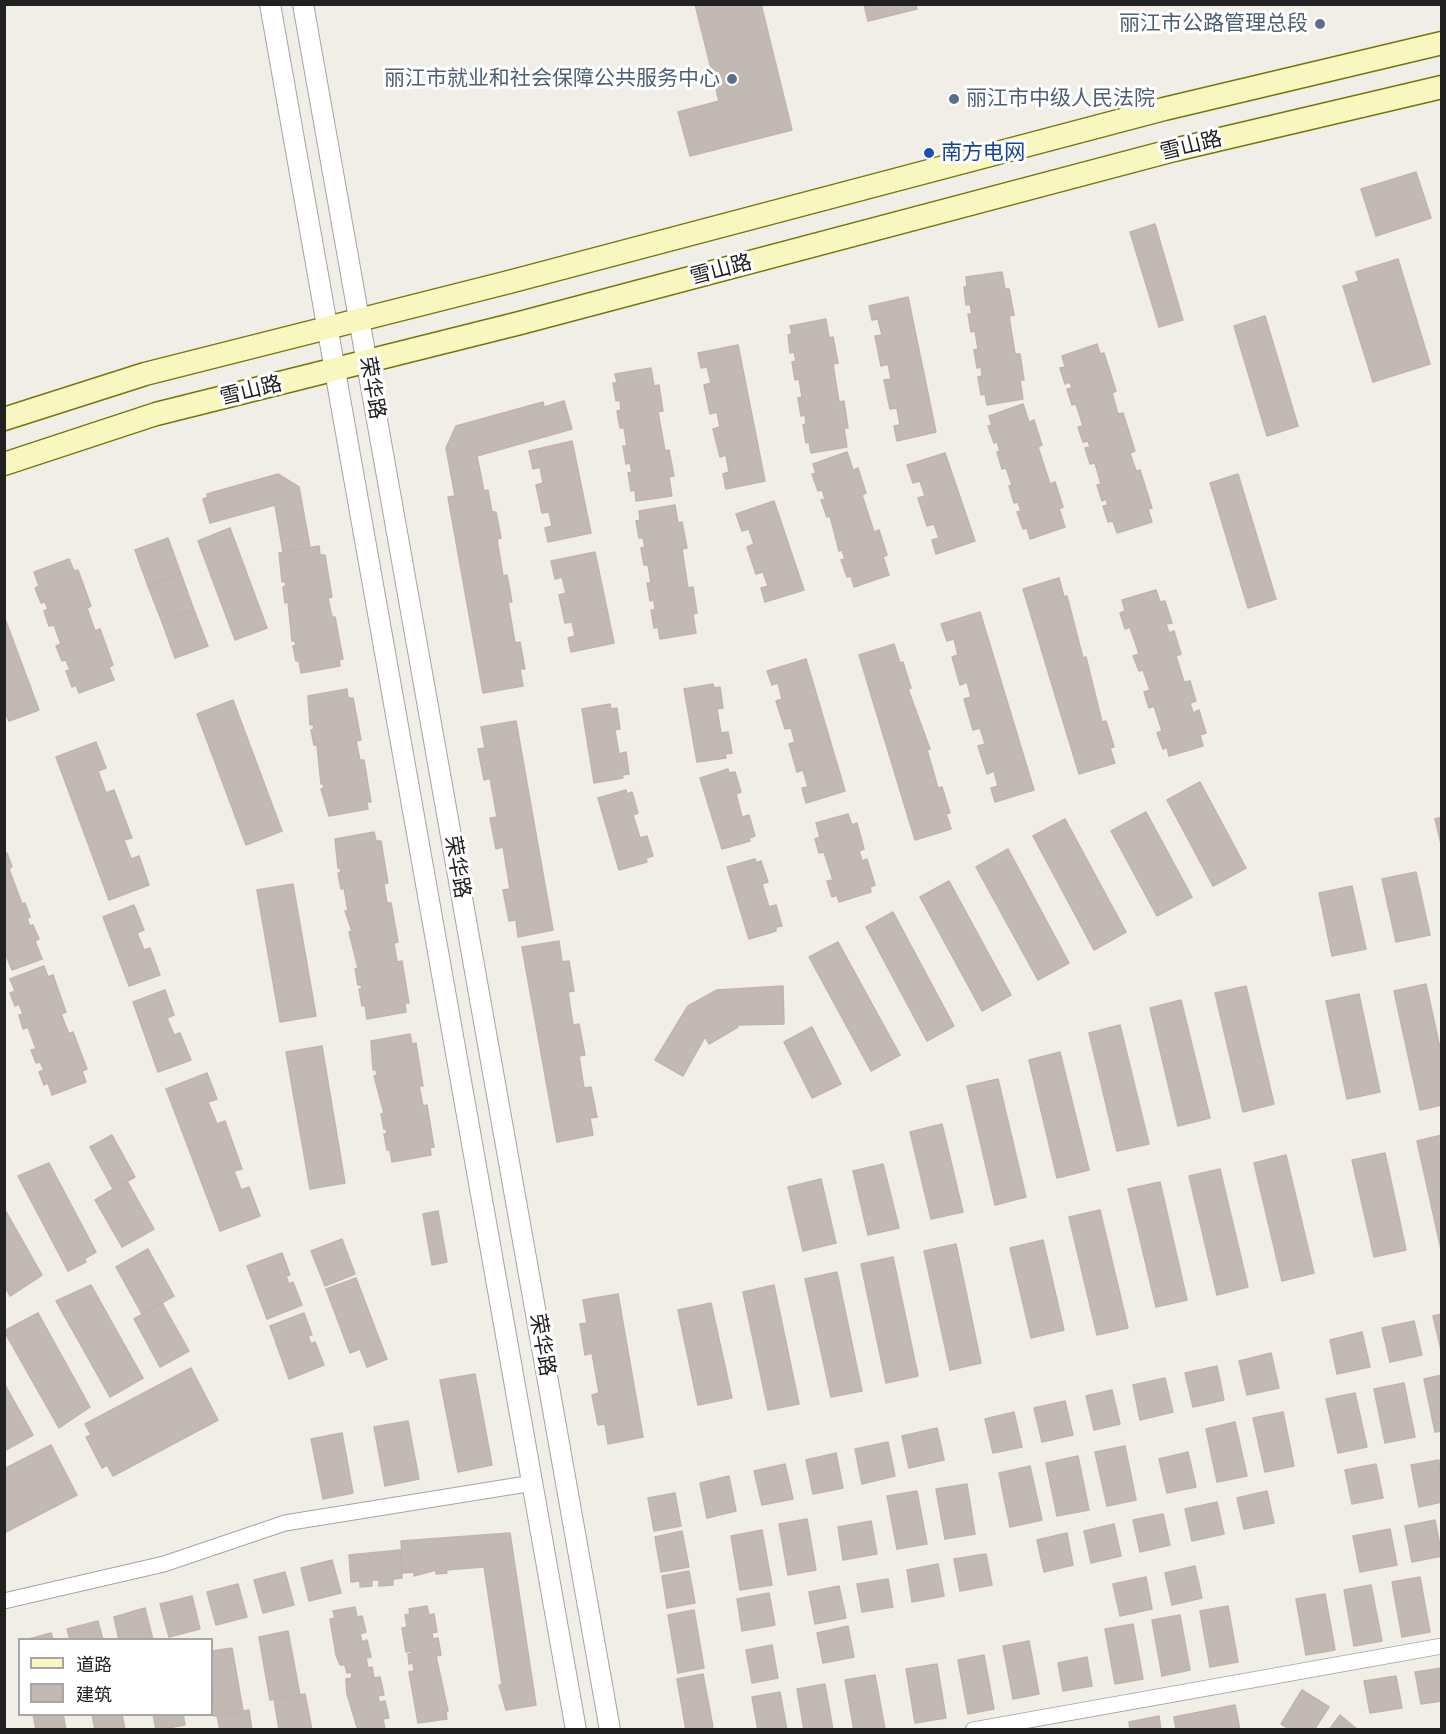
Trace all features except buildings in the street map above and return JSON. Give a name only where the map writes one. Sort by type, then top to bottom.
[{"type":"main road","name":"雪山路","points":[[4,419],[145,374],[1164,110],[1442,43]]},
{"type":"main road","name":"雪山路","points":[[4,464],[156,414],[1174,150],[1442,87]]},
{"type":"street","name":"荣华路","points":[[270,4],[576,1730]]},
{"type":"street","name":"荣华路","points":[[303,4],[610,1730]]},
{"type":"street","points":[[4,1601],[164,1564],[285,1523],[533,1483]]},
{"type":"street","points":[[973,1730],[1442,1646]]},
{"type":"place","name":"丽江市公路管理总段","points":[[1320,24]]},
{"type":"place","name":"丽江市就业和社会保障公共服务中心","points":[[732,79]]},
{"type":"place","name":"丽江市中级人民法院","points":[[954,99]]},
{"type":"place","name":"南方电网","points":[[929,153]]}]
